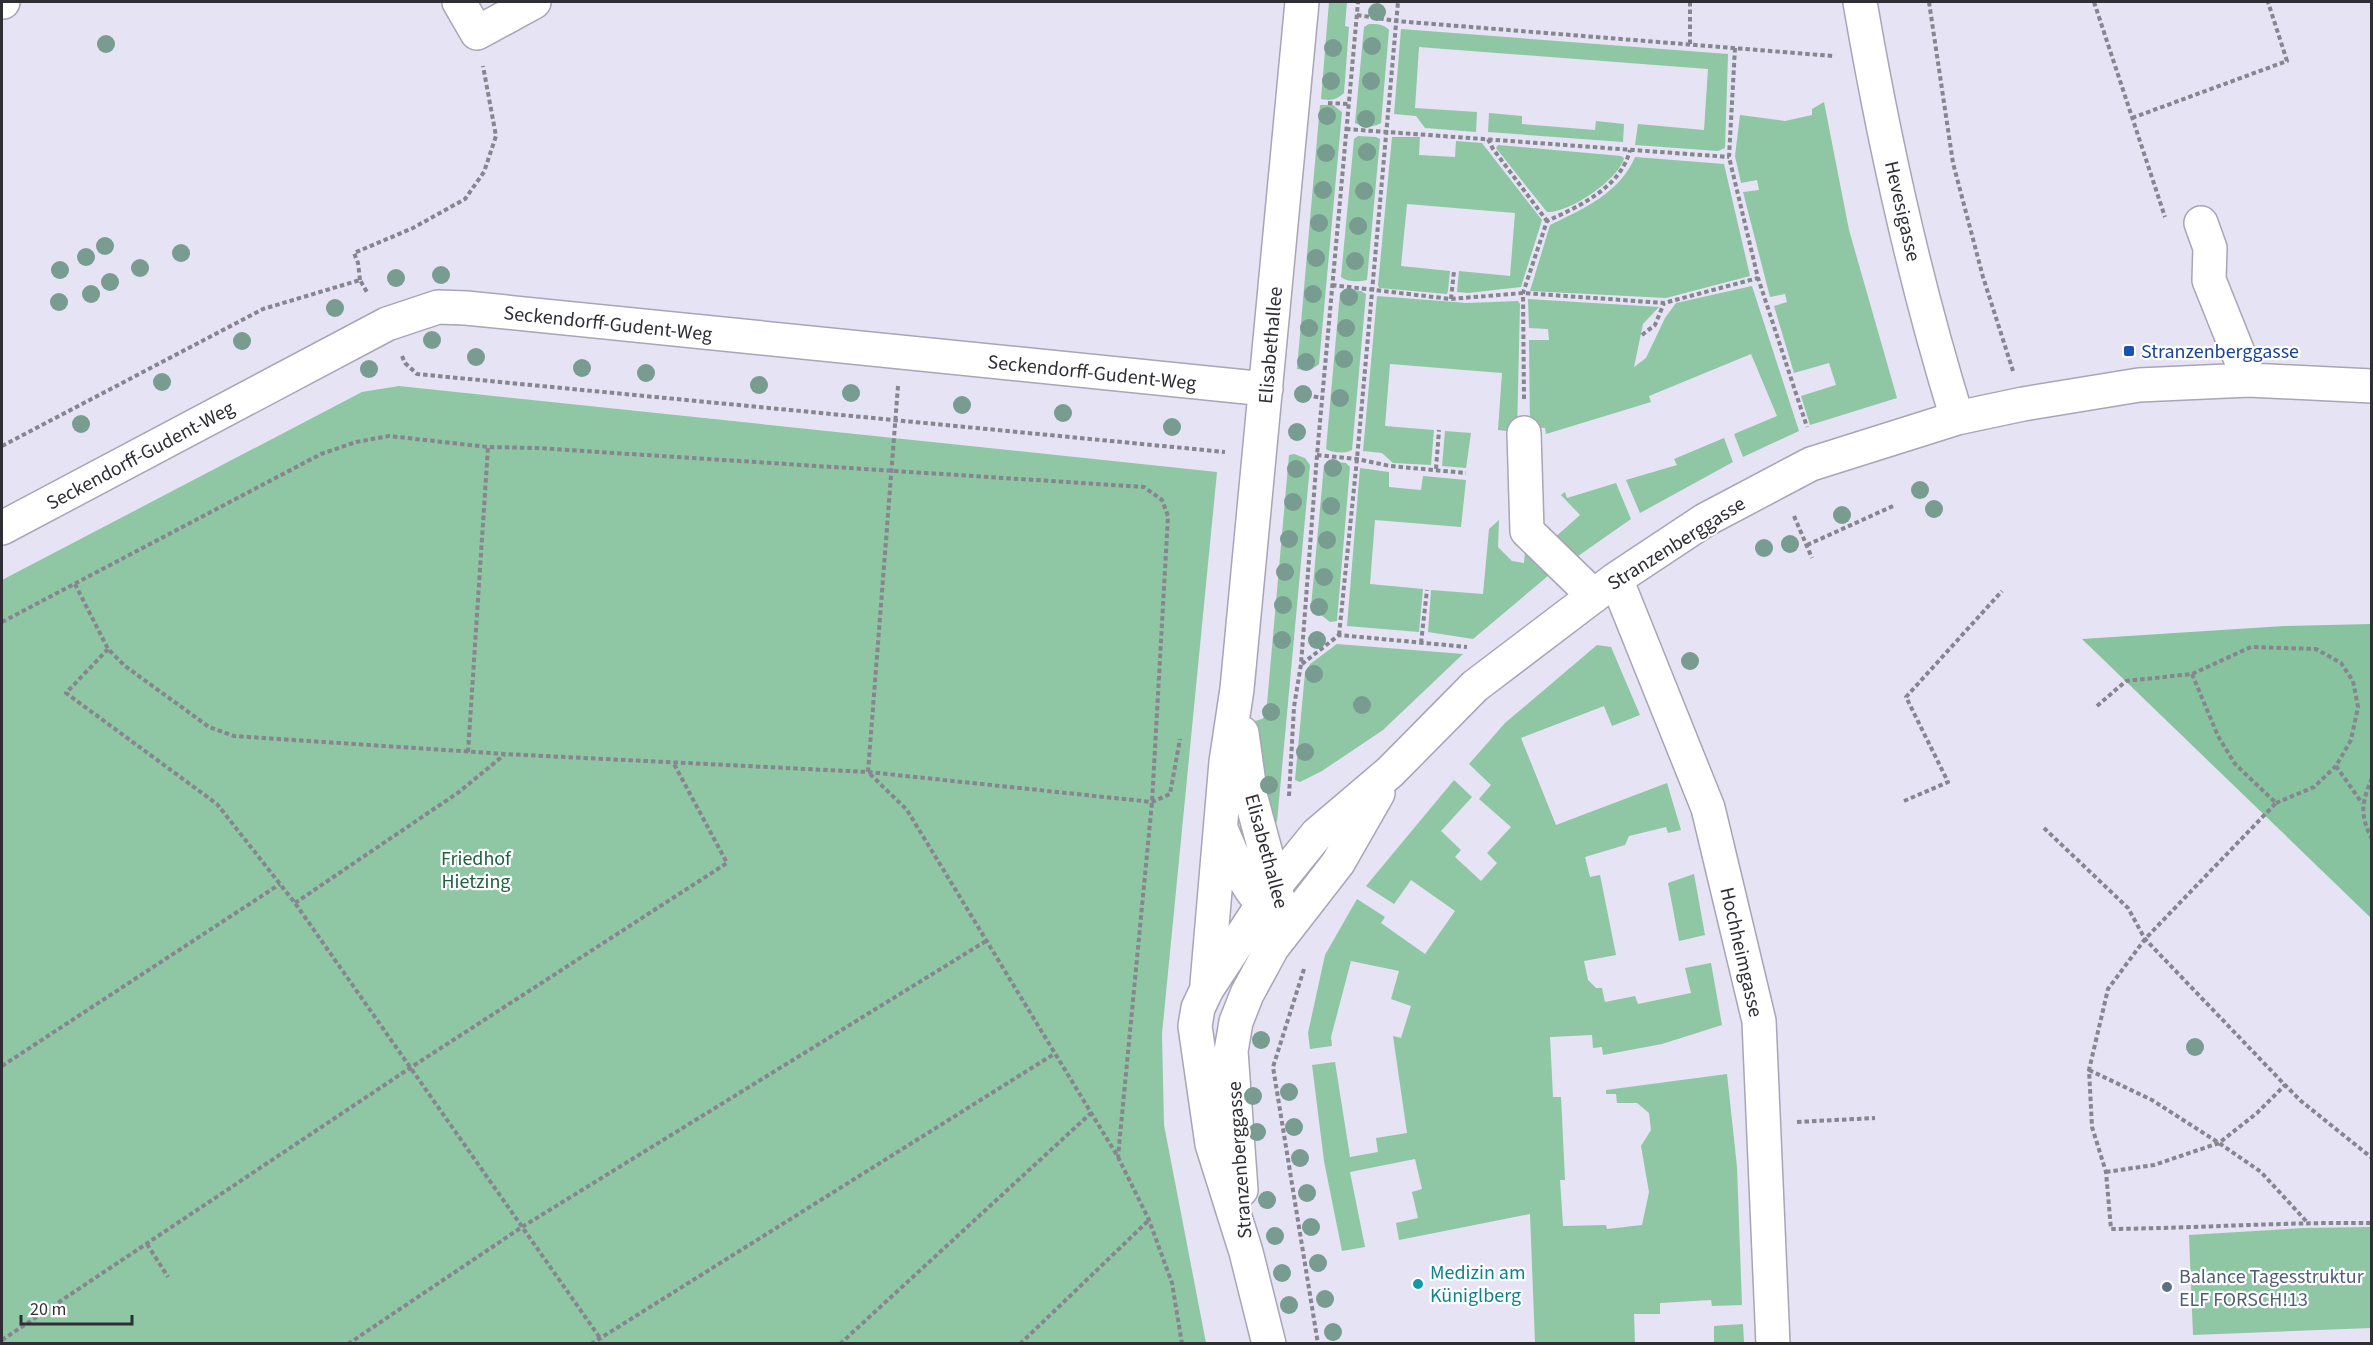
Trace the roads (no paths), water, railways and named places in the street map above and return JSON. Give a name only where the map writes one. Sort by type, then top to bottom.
[{"type":"street","points":[[459,2],[477,33],[534,2]]},
{"type":"street","name":"Elisabethallee","points":[[1207,988],[1226,762],[1237,689],[1302,2]]},
{"type":"street","name":"Hevesigasse","points":[[1860,2],[1870,58],[1931,334],[1957,418]]},
{"type":"street","points":[[2200,222],[2210,248],[2209,280],[2249,380]]},
{"type":"street","name":"Seckendorff-Gudent-Weg","points":[[2,528],[387,324],[438,307],[1266,389]]},
{"type":"street","name":"Stranzenberggasse","points":[[1246,1252],[1212,1144],[1196,1026],[1198,1008],[1207,988],[1268,896],[1317,834],[1390,772],[1475,686],[1605,587],[1705,520],[1818,462],[1957,418],[2024,404],[2139,385],[2249,380],[2372,386]]},
{"type":"street","points":[[1524,433],[1527,531],[1605,587]]},
{"type":"street","name":"Hochheimgasse","points":[[1605,587],[1708,808],[1759,1021],[1773,1344]]},
{"type":"street","name":"Elisabethallee","points":[[1237,689],[1251,798],[1268,896]]},
{"type":"street","name":"Stranzenberggasse","points":[[1246,1252],[1231,1051],[1236,1022],[1247,994],[1272,948],[1338,863],[1390,772]]},
{"type":"street","name":"Elisabethallee","points":[[1220,826],[1241,876],[1268,896],[1288,926]]},
{"type":"street","points":[[1246,1252],[1269,1344]]},
{"type":"place","name":"Stranzenberggasse","points":[[2129,351]]},
{"type":"place","name":"Medizin am Küniglberg","points":[[1418,1284]]},
{"type":"place","name":"Balance Tagesstruktur ELF FORSCH!13","points":[[2167,1287]]},
{"type":"park label","name":"Friedhof Hietzing","points":[[476,870]]}]
